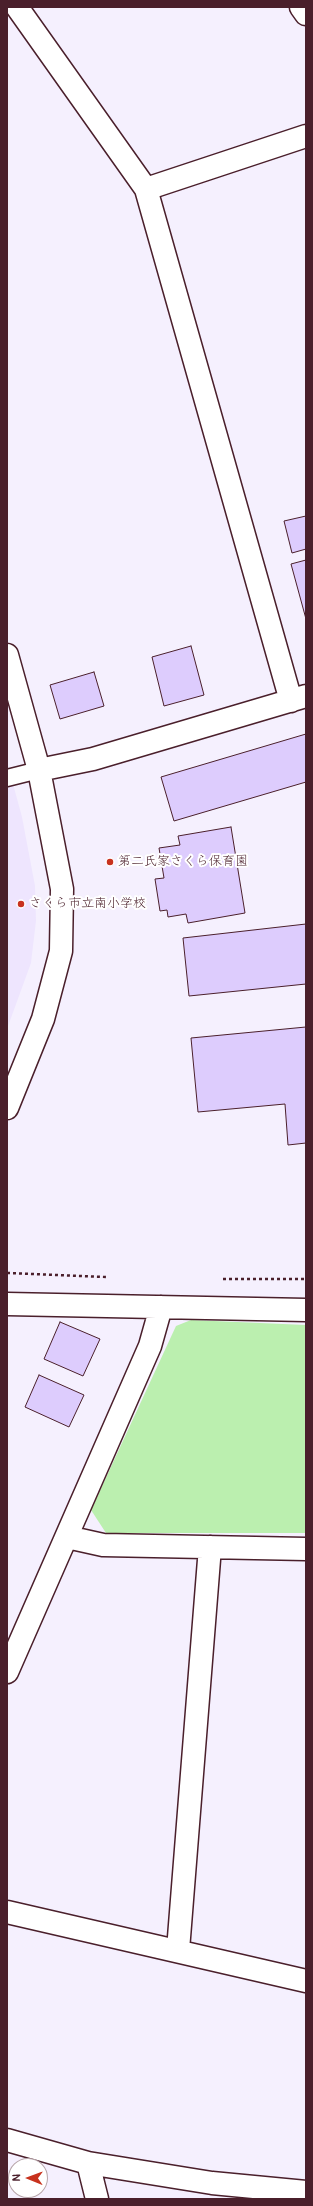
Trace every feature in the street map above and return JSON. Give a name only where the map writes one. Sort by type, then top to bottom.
[{"type":"street","points":[[17,7],[146,189],[299,698],[93,759],[39,770]]},
{"type":"street","points":[[301,7],[306,14]]},
{"type":"street","points":[[146,189],[306,136]]},
{"type":"street","points":[[7,655],[39,770],[62,889],[60,951],[43,1019],[7,1108]]},
{"type":"street","points":[[7,1304],[306,1310]]},
{"type":"street","points":[[7,1672],[150,1346],[161,1307]]},
{"type":"street","points":[[67,1536],[103,1545],[306,1549]]},
{"type":"street","points":[[178,1950],[210,1547]]},
{"type":"street","points":[[7,1912],[178,1950],[306,1981]]},
{"type":"street","points":[[7,2140],[88,2163],[212,2183],[306,2192]]},
{"type":"street","points":[[88,2163],[97,2199]]},
{"type":"lane","points":[[7,778],[39,770]]},
{"type":"path","points":[[7,1273],[114,1277]]},
{"type":"path","points":[[221,1279],[306,1279]]},
{"type":"shaded area","name":"さくら市立南小学校","points":[[7,762],[22,817],[35,886],[36,921],[31,963],[7,1029]]},
{"type":"green space","points":[[191,1320],[306,1325],[306,1533],[106,1533],[91,1510],[176,1326]]},
{"type":"building","points":[[306,516],[306,549],[292,553],[284,521]]},
{"type":"building","points":[[306,560],[306,619],[291,564]]},
{"type":"building","points":[[191,646],[204,695],[164,706],[152,657]]},
{"type":"building","points":[[94,672],[104,706],[60,719],[50,685]]},
{"type":"building","points":[[306,734],[306,782],[174,821],[161,777]]},
{"type":"building","points":[[231,827],[245,913],[188,923],[186,914],[168,917],[167,910],[160,911],[155,879],[164,878],[159,848],[180,845],[178,836]]},
{"type":"building","points":[[306,924],[306,984],[189,996],[183,938]]},
{"type":"building","points":[[306,1027],[306,1143],[288,1145],[285,1104],[198,1112],[191,1038]]},
{"type":"building","points":[[60,1322],[100,1339],[83,1376],[44,1359]]},
{"type":"building","points":[[39,1375],[84,1395],[69,1427],[25,1407]]},
{"type":"place","name":"第二氏家さくら保育園","points":[[110,862]]},
{"type":"place","name":"さくら市立南小学校","points":[[21,904]]}]
